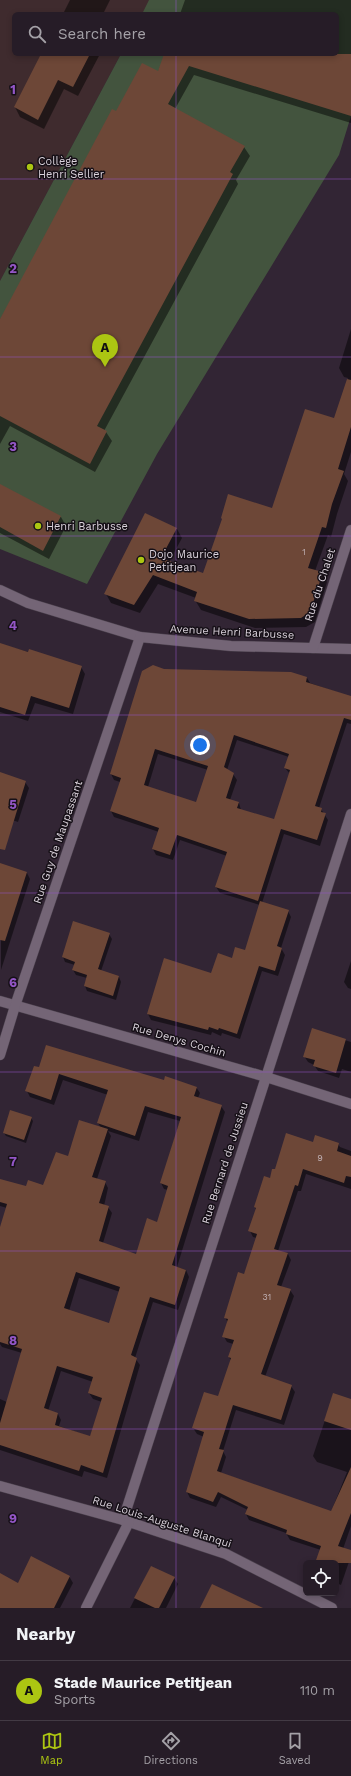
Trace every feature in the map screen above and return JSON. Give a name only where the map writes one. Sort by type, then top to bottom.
[{"type":"street","name":"Rue du Chalet","points":[[312,648],[351,530]]},
{"type":"street","name":"Avenue Henri Barbusse","points":[[0,590],[28,603],[140,637],[230,646],[351,649]]},
{"type":"street","name":"Rue Guy de Maupassant","points":[[0,1055],[15,1006],[140,637]]},
{"type":"street","name":"Rue Bernard de Jussieu","points":[[86,1608],[126,1521],[266,1077],[351,814]]},
{"type":"street","name":"Rue Denys Cochin","points":[[0,1001],[266,1077],[351,1104]]},
{"type":"street","name":"Rue Louis-Auguste Blanqui","points":[[0,1486],[126,1521],[226,1554],[313,1603],[332,1608]]},
{"type":"shaded area","name":"Collège Henri Sellier","points":[[0,0],[150,0],[144,12],[12,12],[12,56],[120,56],[0,281]]},
{"type":"green space","points":[[149,0],[351,0],[351,116],[339,155],[157,454],[87,584],[0,549],[0,281],[120,56],[339,56],[339,12],[143,12]]},
{"type":"building","points":[[339,54],[351,54],[351,116],[189,66],[168,104],[245,146],[230,172],[233,174],[97,426],[107,431],[90,464],[0,416],[0,319],[112,109],[116,111],[142,63],[158,71],[163,56],[339,56]]},
{"type":"building","points":[[40,56],[89,56],[73,87],[58,80],[38,120],[14,107]]},
{"type":"building","points":[[347,379],[351,380],[351,427],[338,469],[344,471],[332,504],[326,528],[322,527],[308,568],[323,572],[310,612],[301,618],[249,619],[194,601],[197,592],[153,575],[134,605],[104,594],[145,513],[177,528],[161,558],[203,573],[222,519],[221,518],[228,494],[272,508],[305,409],[334,418]]},
{"type":"building","points":[[0,484],[61,516],[43,551],[0,527]]},
{"type":"building","points":[[0,643],[28,652],[29,649],[82,666],[69,708],[31,696],[25,715],[0,707]]},
{"type":"building","points":[[153,665],[164,669],[291,672],[307,677],[306,682],[351,696],[351,720],[344,718],[315,806],[322,808],[321,812],[326,813],[317,840],[281,829],[258,901],[215,887],[227,852],[177,835],[170,855],[152,849],[159,828],[110,811],[121,778],[110,774],[142,671]],"holes":[[[234,735],[289,754],[284,768],[290,770],[274,819],[237,808],[239,802],[226,798],[234,773],[224,767]],[[155,749],[208,766],[196,802],[144,785]]]},
{"type":"building","points":[[0,772],[26,781],[5,850],[0,849]]},
{"type":"building","points":[[0,863],[27,872],[5,941],[0,940]]},
{"type":"building","points":[[260,901],[289,910],[277,946],[282,948],[275,971],[259,966],[237,1034],[219,1028],[218,1030],[209,1027],[208,1030],[147,1014],[164,958],[211,973],[218,953],[232,958],[235,947],[245,950]]},
{"type":"building","points":[[73,921],[110,933],[98,969],[119,976],[113,996],[84,986],[87,975],[72,970],[75,962],[62,957]]},
{"type":"building","points":[[312,1028],[346,1039],[336,1073],[313,1066],[315,1060],[303,1057]]},
{"type":"building","points":[[46,1045],[164,1080],[165,1076],[197,1087],[194,1096],[222,1105],[172,1265],[186,1270],[175,1305],[150,1297],[131,1355],[137,1358],[103,1473],[81,1465],[79,1471],[0,1445],[0,1423],[22,1349],[0,1342],[0,1227],[7,1204],[0,1202],[0,1179],[26,1186],[28,1180],[43,1185],[56,1152],[68,1156],[79,1120],[108,1129],[92,1177],[106,1181],[99,1203],[109,1206],[99,1241],[136,1254],[147,1218],[157,1222],[168,1186],[160,1183],[181,1117],[145,1106],[135,1136],[97,1123],[108,1090],[59,1074],[51,1100],[25,1091],[34,1066],[39,1067]],"holes":[[[76,1272],[120,1287],[109,1323],[64,1308]],[[57,1366],[93,1377],[88,1393],[102,1398],[90,1436],[55,1425],[58,1413],[44,1408]]]},
{"type":"building","points":[[10,1110],[32,1117],[24,1140],[3,1133]]},
{"type":"building","points":[[286,1133],[313,1142],[315,1135],[339,1143],[337,1151],[351,1156],[351,1177],[346,1176],[344,1183],[303,1169],[298,1186],[295,1185],[274,1249],[288,1253],[277,1285],[291,1289],[261,1374],[292,1385],[281,1420],[233,1405],[219,1449],[224,1450],[217,1471],[331,1511],[351,1467],[351,1513],[338,1546],[351,1550],[351,1563],[339,1563],[339,1560],[316,1560],[321,1546],[286,1534],[287,1530],[245,1514],[248,1507],[218,1492],[213,1502],[186,1492],[204,1432],[192,1428],[204,1392],[218,1396],[231,1358],[228,1357],[234,1340],[222,1337],[228,1319],[224,1318],[238,1272],[244,1274],[257,1234],[248,1231],[256,1208],[254,1207],[264,1176],[270,1178],[272,1169],[275,1169]]},
{"type":"building","points":[[333,1393],[351,1399],[351,1430],[324,1421]]},
{"type":"building","points":[[31,1556],[70,1576],[54,1608],[0,1608],[0,1573],[18,1583]]},
{"type":"building","points":[[151,1566],[175,1577],[159,1608],[155,1608],[134,1598]]},
{"type":"building","points":[[212,1584],[263,1608],[200,1608]]},
{"type":"place","name":"Collège Henri Sellier","points":[[30,167]]},
{"type":"place","name":"Stade Maurice Petitjean","points":[[105,367]]},
{"type":"place","name":"Henri Barbusse","points":[[38,526]]},
{"type":"place","name":"Dojo Maurice Petitjean","points":[[141,560]]}]
